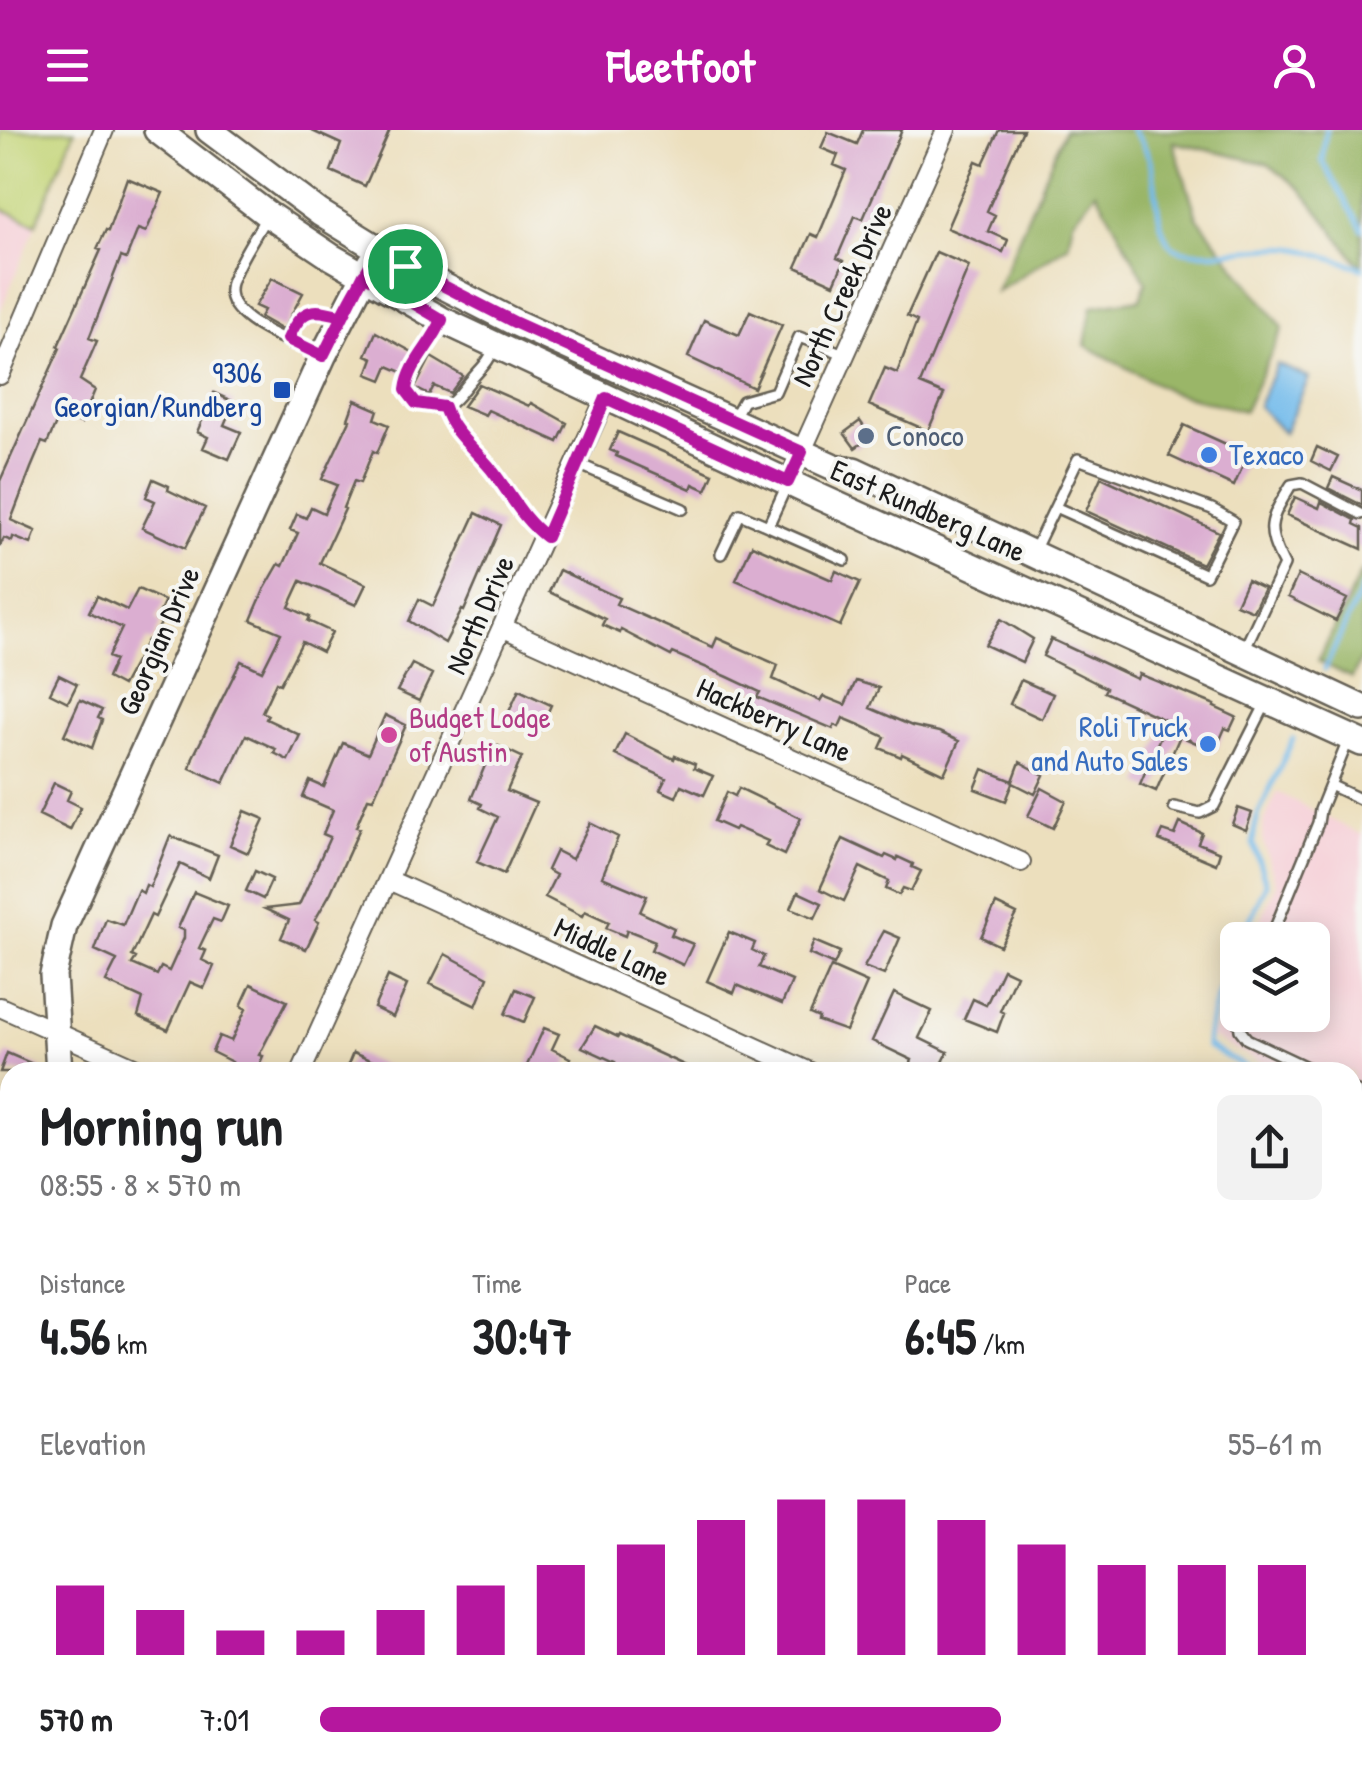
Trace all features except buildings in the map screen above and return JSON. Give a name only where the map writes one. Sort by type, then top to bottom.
[{"type":"main road","name":"East Rundberg Lane","points":[[157,130],[267,214],[442,320],[1356,740]]},
{"type":"main road","name":"East Rundberg Lane","points":[[209,130],[320,213],[379,250],[516,323],[834,467],[854,470],[1362,708]]},
{"type":"main road","name":"Georgian Drive","points":[[59,1062],[53,974],[64,926],[323,356],[379,250]]},
{"type":"main road","points":[[1017,587],[1033,554]]},
{"type":"street","points":[[0,375],[104,130]]},
{"type":"street","name":"North Creek Drive","points":[[788,482],[946,130]]},
{"type":"street","name":"North Drive","points":[[307,1062],[606,398]]},
{"type":"street","name":"Hackberry Lane","points":[[504,628],[1021,862]]},
{"type":"street","name":"Middle Lane","points":[[390,881],[788,1062]]},
{"type":"street","points":[[0,1007],[122,1062]]},
{"type":"lane","points":[[267,214],[231,282],[230,294],[236,310],[247,320],[323,356]]},
{"type":"lane","points":[[288,339],[304,313],[324,311],[342,316]]},
{"type":"lane","points":[[442,320],[406,385],[414,402],[444,407],[460,397],[496,346]]},
{"type":"lane","points":[[732,421],[743,401],[774,392],[798,337],[844,354]]},
{"type":"lane","points":[[444,407],[450,426],[492,470],[528,524],[546,537]]},
{"type":"lane","points":[[1033,554],[1055,507],[1078,458],[1212,509],[1233,522],[1206,575],[1055,507]]},
{"type":"lane","points":[[578,464],[683,509]]},
{"type":"lane","points":[[768,526],[788,482]]},
{"type":"lane","points":[[1243,652],[1284,565],[1270,538],[1272,516],[1290,485],[1302,482],[1361,514]]},
{"type":"lane","points":[[721,554],[740,514],[846,560]]},
{"type":"lane","points":[[1174,807],[1200,813],[1214,806],[1267,700]]},
{"type":"lane","points":[[1277,922],[1330,785],[1356,740]]},
{"type":"lane","points":[[1330,785],[1362,800]]},
{"type":"lane","points":[[1242,1032],[1247,1039],[1296,1062]]},
{"type":"shaded area","points":[[0,130],[75,130],[0,312]]},
{"type":"shaded area","points":[[1277,792],[1362,835],[1362,1062],[1261,1062],[1211,1037],[1220,1016],[1220,1032],[1330,1032],[1330,922],[1260,922],[1276,885],[1262,838],[1264,822]]},
{"type":"green space","points":[[0,130],[75,130],[36,224],[0,208]]},
{"type":"green space","points":[[1064,130],[1362,130],[1362,268],[1301,189],[1268,164],[1173,142],[1197,217],[1283,328],[1244,411],[1171,392],[1085,345],[1092,306],[1140,299],[1146,282],[1096,191],[1073,221],[1068,245],[996,292]]},
{"type":"green space","points":[[1362,570],[1362,657],[1352,678],[1318,661]]},
{"type":"water","points":[[1277,364],[1309,378],[1284,433],[1258,406]]},
{"type":"waterway","points":[[1132,130],[1148,156],[1162,226],[1175,248],[1205,253],[1294,248],[1362,268]]},
{"type":"waterway","points":[[1326,130],[1322,161],[1362,229]]},
{"type":"waterway","points":[[1325,669],[1362,587]]},
{"type":"waterway","points":[[1249,922],[1266,884],[1253,843],[1258,815],[1293,739]]},
{"type":"waterway","points":[[1220,990],[1207,1046],[1237,1062]]},
{"type":"place","name":"9306 Georgian/Rundberg","points":[[282,390]]},
{"type":"place","name":"Conoco","points":[[866,436]]},
{"type":"place","name":"Texaco","points":[[1209,455]]},
{"type":"place","name":"Budget Lodge of Austin","points":[[389,735]]},
{"type":"place","name":"Roli Truck and Auto Sales","points":[[1208,744]]},
{"type":"route","points":[[405,266],[379,250],[364,274],[342,316],[324,311],[304,313],[288,339],[323,356],[364,274],[442,320],[430,346],[414,366],[406,385],[409,397],[416,403],[444,407],[450,426],[492,470],[528,524],[546,537],[606,398],[788,482],[802,452],[516,323],[405,266]]}]
